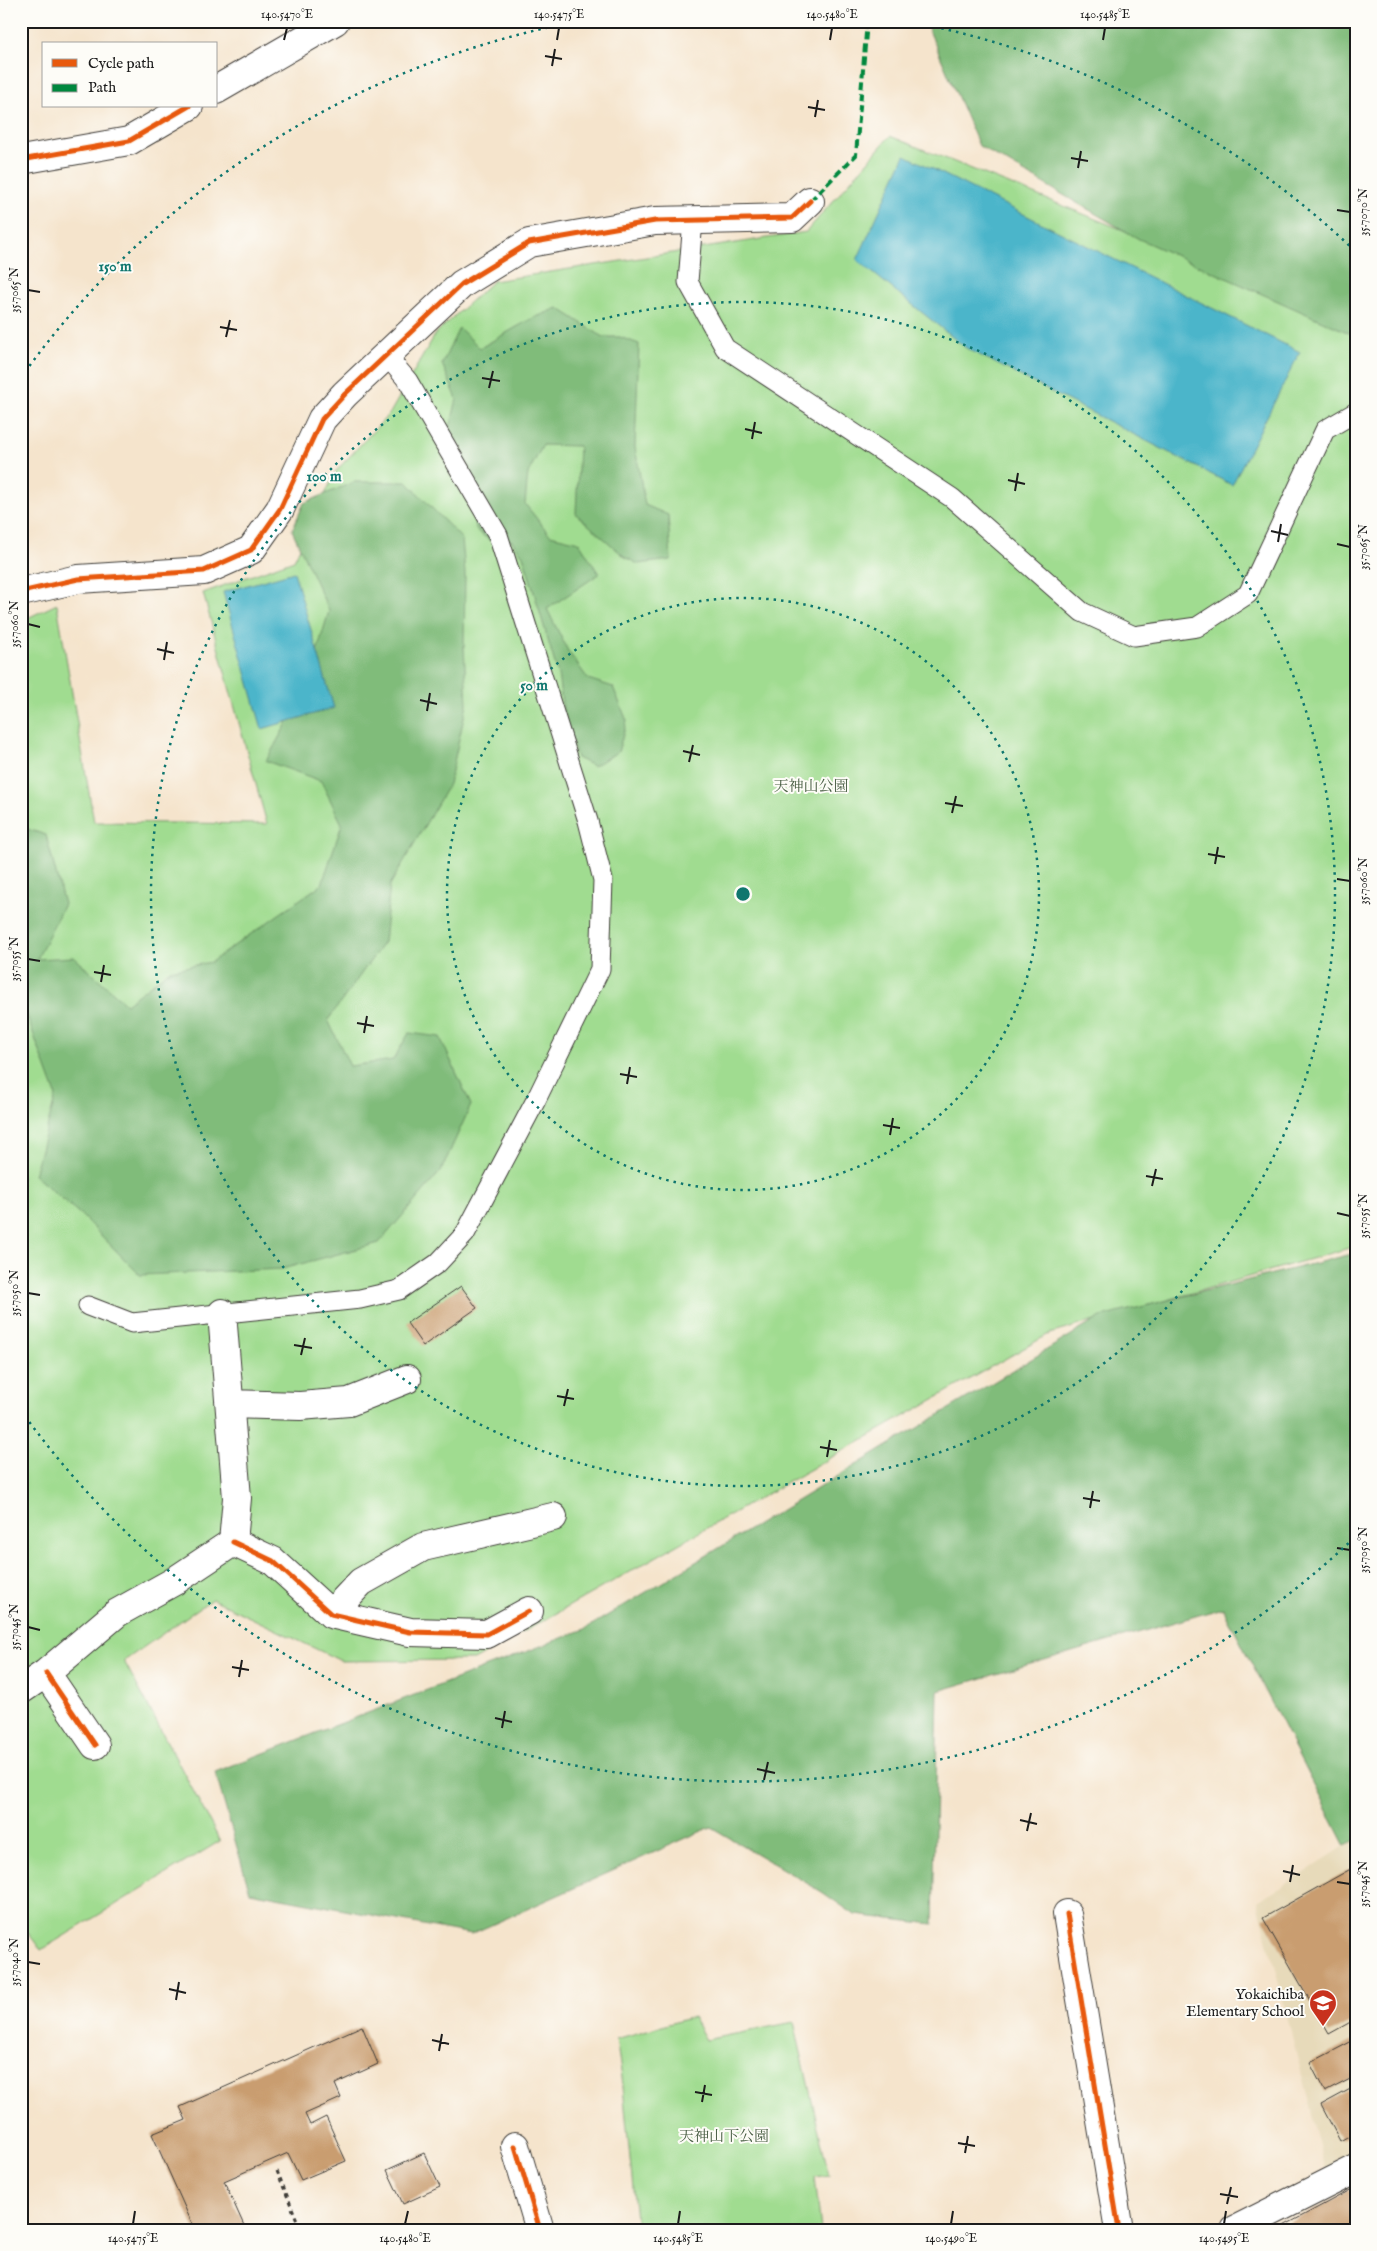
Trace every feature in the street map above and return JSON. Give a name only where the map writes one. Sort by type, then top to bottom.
[{"type":"street","points":[[218,89],[335,21]]},
{"type":"street","points":[[21,160],[129,141],[185,108]]},
{"type":"street","points":[[21,592],[78,579],[204,571],[251,550],[280,509],[322,419],[385,354],[462,284],[529,243],[655,221],[792,218],[810,201]]},
{"type":"street","points":[[222,1313],[237,1498],[233,1542]]},
{"type":"street","points":[[230,1404],[300,1406],[349,1402],[407,1379]]},
{"type":"street","points":[[331,1614],[361,1582],[423,1547],[552,1517]]},
{"type":"street","points":[[233,1542],[273,1561],[331,1614],[410,1632],[487,1634],[529,1611]]},
{"type":"street","points":[[21,1690],[46,1673],[117,1613],[173,1582],[233,1542]]},
{"type":"street","points":[[46,1673],[95,1745]]},
{"type":"street","points":[[1067,1914],[1120,2230]]},
{"type":"street","points":[[515,2146],[540,2230]]},
{"type":"street","points":[[1235,2230],[1356,2169]]},
{"type":"lane","points":[[693,220],[688,282],[725,348],[952,498],[1082,612],[1134,636],[1197,627],[1248,594],[1325,430],[1356,412]]},
{"type":"lane","points":[[88,1306],[132,1323],[360,1299],[399,1290],[438,1263],[465,1234],[536,1100],[600,969],[602,880],[588,821],[498,535],[408,381],[385,354]]},
{"type":"path","points":[[277,2171],[301,2230]]},
{"type":"shaded area","name":"Yokaichiba Elementary School","points":[[1356,1841],[1356,2152],[1326,2170],[1258,1902],[1345,1846]]},
{"type":"green space","points":[[925,21],[1356,21],[1356,336],[1139,239],[979,146]]},
{"type":"green space","name":"天神山公園","points":[[890,136],[1356,324],[1356,1246],[1049,1334],[474,1660],[341,1661],[212,1599],[124,1661],[220,1841],[41,1950],[21,1924],[21,621],[57,604],[94,822],[267,824],[203,593],[294,560],[336,471],[390,413],[436,333],[493,281],[806,232]]},
{"type":"green space","points":[[558,308],[603,337],[620,337],[639,344],[635,447],[645,505],[668,515],[671,560],[638,564],[625,557],[576,514],[579,446],[543,445],[528,473],[525,504],[550,535],[579,542],[599,574],[547,609],[568,651],[588,679],[613,687],[627,721],[618,752],[593,766],[577,758],[563,711],[558,674],[523,555],[511,540],[492,542],[477,531],[449,432],[457,399],[442,364],[459,328],[480,348],[529,320]]},
{"type":"green space","points":[[354,482],[407,482],[462,539],[465,573],[464,647],[467,704],[449,784],[390,885],[384,942],[328,1020],[350,1066],[393,1060],[409,1033],[440,1037],[471,1105],[441,1171],[379,1243],[282,1269],[140,1275],[81,1215],[34,1175],[56,1095],[25,1011],[21,1006],[21,827],[46,835],[64,904],[37,959],[74,957],[126,1004],[170,970],[211,962],[322,884],[342,824],[321,781],[266,761],[306,689],[329,611],[292,530],[304,503]]},
{"type":"green space","points":[[1356,1253],[1356,1841],[1345,1846],[1223,1608],[938,1691],[933,1924],[855,1915],[822,1892],[711,1827],[471,1934],[250,1892],[215,1772],[585,1629],[1101,1317]]},
{"type":"green space","name":"天神山下公園","points":[[693,2017],[706,2040],[794,2022],[829,2175],[815,2177],[821,2230],[637,2230],[622,2077],[616,2039]]},
{"type":"water","points":[[905,155],[1300,352],[1232,485],[966,348],[857,260]]},
{"type":"water","points":[[294,572],[334,708],[262,729],[223,592]]},
{"type":"building","points":[[461,1286],[477,1308],[423,1346],[407,1323]]},
{"type":"building","points":[[1356,1866],[1356,2019],[1329,2034],[1263,1918]]},
{"type":"building","points":[[362,2026],[378,2064],[335,2084],[341,2098],[305,2114],[310,2125],[326,2117],[346,2161],[301,2180],[288,2153],[224,2181],[246,2230],[195,2230],[152,2134],[186,2120],[180,2107]]},
{"type":"building","points":[[1356,2039],[1356,2076],[1325,2092],[1310,2063]]},
{"type":"building","points":[[1356,2086],[1356,2132],[1340,2141],[1321,2105]]},
{"type":"building","points":[[424,2153],[440,2187],[403,2204],[387,2170]]},
{"type":"building","points":[[1356,2187],[1356,2230],[1276,2230]]},
{"type":"marked path","points":[[810,201],[856,155],[867,21]]},
{"type":"cycle path","points":[[21,160],[129,141],[186,108]]},
{"type":"cycle path","points":[[21,592],[78,579],[204,571],[251,550],[280,509],[322,419],[345,394],[462,284],[529,243],[655,221],[792,218],[810,201]]},
{"type":"cycle path","points":[[233,1542],[273,1561],[331,1614],[410,1632],[487,1634],[529,1611]]},
{"type":"cycle path","points":[[46,1673],[95,1745]]},
{"type":"cycle path","points":[[1067,1914],[1119,2230]]},
{"type":"cycle path","points":[[515,2146],[540,2230]]},
{"type":"place","name":"Yokaichiba Elementary School","points":[[1323,2027]]}]
